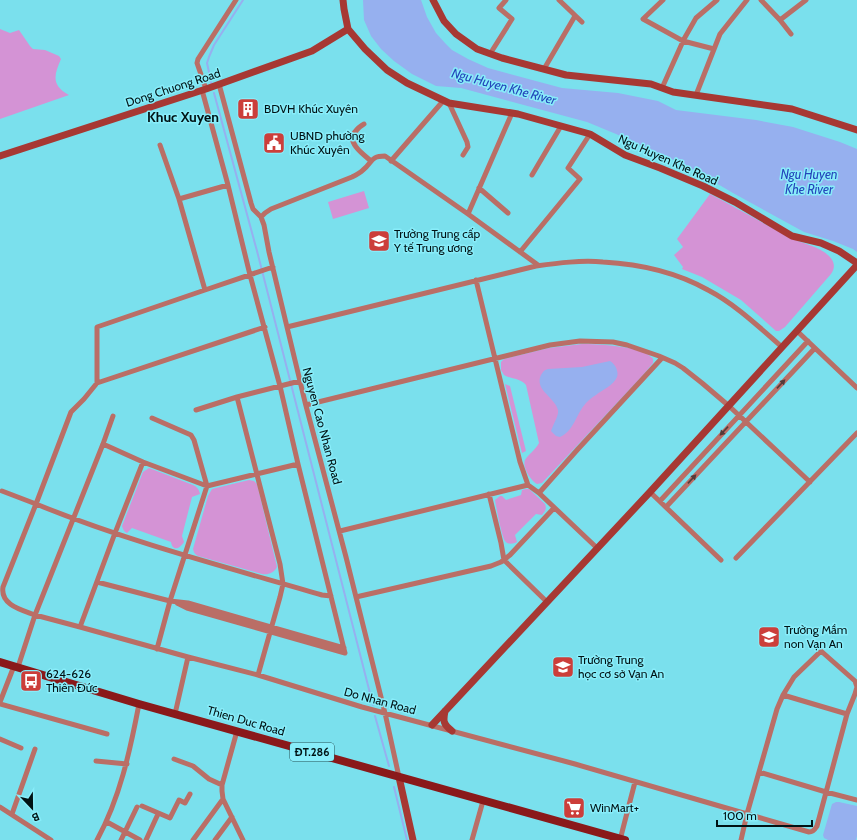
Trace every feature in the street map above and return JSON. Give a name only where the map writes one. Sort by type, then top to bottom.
[{"type":"main road","name":"Thien Duc Road","points":[[0,662],[140,704],[622,840]]},
{"type":"street","points":[[97,582],[344,650],[298,464],[281,385],[265,328],[253,274],[228,185],[210,88],[198,63],[198,59],[236,0]]},
{"type":"street","name":"Ngu Huyen Khe Road","points":[[344,0],[344,9],[348,29],[365,49],[387,70],[407,83],[447,101],[512,113],[590,134],[625,155],[703,186],[735,202],[792,236],[821,243],[833,248],[857,264]]},
{"type":"street","points":[[433,0],[444,21],[456,34],[477,49],[502,58],[566,75],[651,84],[673,92],[792,109],[857,130]]},
{"type":"street","points":[[490,54],[512,19],[500,8],[506,0]]},
{"type":"street","points":[[559,0],[582,22]]},
{"type":"street","points":[[663,0],[643,19],[683,41],[714,50]]},
{"type":"street","points":[[662,88],[683,41],[696,18],[717,0]]},
{"type":"street","points":[[696,95],[720,34],[746,0]]},
{"type":"street","points":[[761,0],[791,34]]},
{"type":"street","points":[[780,20],[806,0]]},
{"type":"street","points":[[544,69],[575,16]]},
{"type":"street","name":"Dong Chuong Road","points":[[0,156],[210,88],[312,51],[348,29]]},
{"type":"street","name":"Nguyen Cao Nhan Road","points":[[210,88],[253,209],[262,217],[270,268],[287,327],[298,381],[306,405],[340,531],[385,713],[399,777]]},
{"type":"street","points":[[391,161],[447,101],[467,142],[468,147],[463,155]]},
{"type":"street","points":[[468,214],[512,113]]},
{"type":"street","points":[[364,124],[354,133],[352,137],[356,147],[371,161]]},
{"type":"street","points":[[532,175],[561,126]]},
{"type":"street","points":[[520,252],[580,179],[568,168],[590,134]]},
{"type":"street","points":[[160,145],[179,199],[205,290]]},
{"type":"street","points":[[262,217],[271,209],[352,177],[364,169],[374,157],[385,156],[468,214],[538,266]]},
{"type":"street","points":[[179,199],[228,185]]},
{"type":"street","points":[[479,188],[508,213]]},
{"type":"street","points":[[287,327],[538,266],[566,263],[602,262],[636,266],[669,274],[695,283],[709,290],[742,313],[782,347]]},
{"type":"street","points":[[432,725],[650,492],[857,264]]},
{"type":"street","points":[[265,328],[97,383],[97,327],[270,268]]},
{"type":"street","points":[[476,280],[520,462],[528,484],[597,548]]},
{"type":"street","points":[[797,331],[857,388]]},
{"type":"street","points":[[306,405],[550,344],[580,340],[613,342],[662,358],[683,368],[729,406],[810,482]]},
{"type":"street","points":[[660,501],[808,341]]},
{"type":"street","points":[[666,507],[815,348]]},
{"type":"street","points":[[539,494],[578,449],[662,358]]},
{"type":"street","points":[[196,410],[237,397],[298,381]]},
{"type":"street","name":"Do Nhan Road","points":[[97,383],[84,399],[70,412],[3,587],[3,594],[7,601],[13,606],[35,615],[258,676],[385,713],[575,764],[810,832],[812,832],[817,826],[826,792]]},
{"type":"street","points":[[237,397],[280,564],[283,584],[258,676]]},
{"type":"street","points":[[107,734],[0,703],[16,667],[113,416]]},
{"type":"street","points":[[152,418],[191,435],[207,486],[170,601],[157,649]]},
{"type":"street","points":[[736,558],[857,433]]},
{"type":"street","points":[[103,444],[143,462],[207,486],[298,464]]},
{"type":"street","points":[[80,627],[143,462]]},
{"type":"street","points":[[340,531],[528,484]]},
{"type":"street","points":[[2,491],[73,519],[173,552],[330,596]]},
{"type":"street","points":[[650,492],[721,560]]},
{"type":"street","points":[[489,494],[504,560],[547,602]]},
{"type":"street","points":[[356,597],[491,566],[504,560],[510,555],[554,508]]},
{"type":"street","points":[[741,840],[776,709],[794,678],[821,651],[857,683],[826,792]]},
{"type":"street","points":[[175,714],[188,657]]},
{"type":"street","points":[[783,695],[847,714]]},
{"type":"street","points":[[97,840],[107,822],[127,764],[140,704]]},
{"type":"street","points":[[445,711],[444,723],[452,731]]},
{"type":"street","points":[[237,731],[222,785],[222,791],[223,799],[243,840]]},
{"type":"street","points":[[0,739],[21,748]]},
{"type":"street","points":[[12,814],[35,749]]},
{"type":"street","points":[[174,759],[193,766],[209,779],[222,785]]},
{"type":"street","points":[[96,761],[127,764]]},
{"type":"street","points":[[759,772],[857,800]]},
{"type":"street","points":[[399,777],[413,840]]},
{"type":"street","points":[[622,840],[634,782]]},
{"type":"street","points":[[121,840],[139,807],[170,818],[179,800],[185,803],[190,794]]},
{"type":"street","points":[[193,840],[223,799]]},
{"type":"street","points":[[472,840],[483,801]]},
{"type":"street","points":[[0,807],[51,840]]},
{"type":"street","points":[[146,840],[158,814]]},
{"type":"street","points":[[215,840],[232,817]]},
{"type":"street","points":[[107,822],[140,840]]},
{"type":"shaded area","points":[[0,29],[10,33],[19,30],[33,49],[45,50],[59,56],[61,59],[56,75],[57,83],[63,91],[69,95],[0,119]]},
{"type":"shaded area","points":[[364,191],[369,208],[333,219],[328,202]]},
{"type":"shaded area","points":[[710,194],[789,237],[821,250],[833,261],[834,268],[831,274],[785,327],[779,331],[776,331],[741,300],[702,277],[682,269],[683,267],[674,255],[683,247],[677,239]]},
{"type":"shaded area","points":[[582,344],[618,346],[638,350],[646,353],[652,358],[653,363],[542,483],[537,484],[530,477],[524,463],[539,443],[526,385],[521,381],[504,375],[501,370],[501,362],[504,359],[549,348]]},
{"type":"shaded area","points":[[505,384],[510,386],[526,451],[522,453]]},
{"type":"shaded area","points":[[149,468],[193,485],[197,487],[199,491],[200,494],[192,497],[182,536],[184,542],[178,548],[173,547],[171,542],[132,528],[127,533],[122,527],[143,472]]},
{"type":"shaded area","points":[[249,480],[254,481],[257,484],[277,567],[269,574],[262,574],[198,556],[193,549],[208,496],[212,489]]},
{"type":"shaded area","points":[[529,489],[545,504],[546,507],[542,515],[536,514],[515,535],[517,542],[509,544],[505,541],[502,534],[495,500],[500,496],[506,500],[521,495],[522,490]]},
{"type":"water","name":"Ngu Huyen Khe River","points":[[363,0],[421,0],[427,17],[436,33],[445,43],[452,50],[488,68],[562,88],[618,93],[658,101],[676,110],[756,120],[793,127],[857,149],[857,252],[833,241],[804,232],[687,166],[587,122],[461,88],[436,86],[412,74],[381,49],[371,36],[364,20]]},
{"type":"water","points":[[610,361],[617,370],[617,377],[615,380],[611,385],[586,403],[569,431],[560,437],[556,436],[551,431],[557,417],[558,410],[556,405],[540,385],[542,373],[548,369],[582,367]]},
{"type":"water","points":[[836,802],[857,806],[856,840],[828,840],[824,838],[823,835],[832,804]]},
{"type":"waterway","points":[[212,86],[207,63],[209,57],[214,45],[243,0]]},
{"type":"waterway","points":[[214,93],[257,251],[373,705]]},
{"type":"waterway","points":[[375,716],[389,766]]},
{"type":"waterway","points":[[394,787],[407,840]]},
{"type":"place","name":"BDVH Khúc Xuyên","points":[[248,109]]},
{"type":"place","name":"UBND phường Khúc Xuyên","points":[[274,143]]},
{"type":"place","name":"Trường Trung cấp Y tế Trung ương","points":[[379,241]]},
{"type":"place","name":"Trường Mầm non Vạn An","points":[[769,637]]},
{"type":"place","name":"Trường Trung học cơ sở Vạn An","points":[[563,667]]},
{"type":"place","name":"624-626 Thiên Đức","points":[[31,681]]},
{"type":"place","name":"WinMart+","points":[[574,808]]},
{"type":"district","name":"Khuc Xuyen","points":[[183,117]]}]
